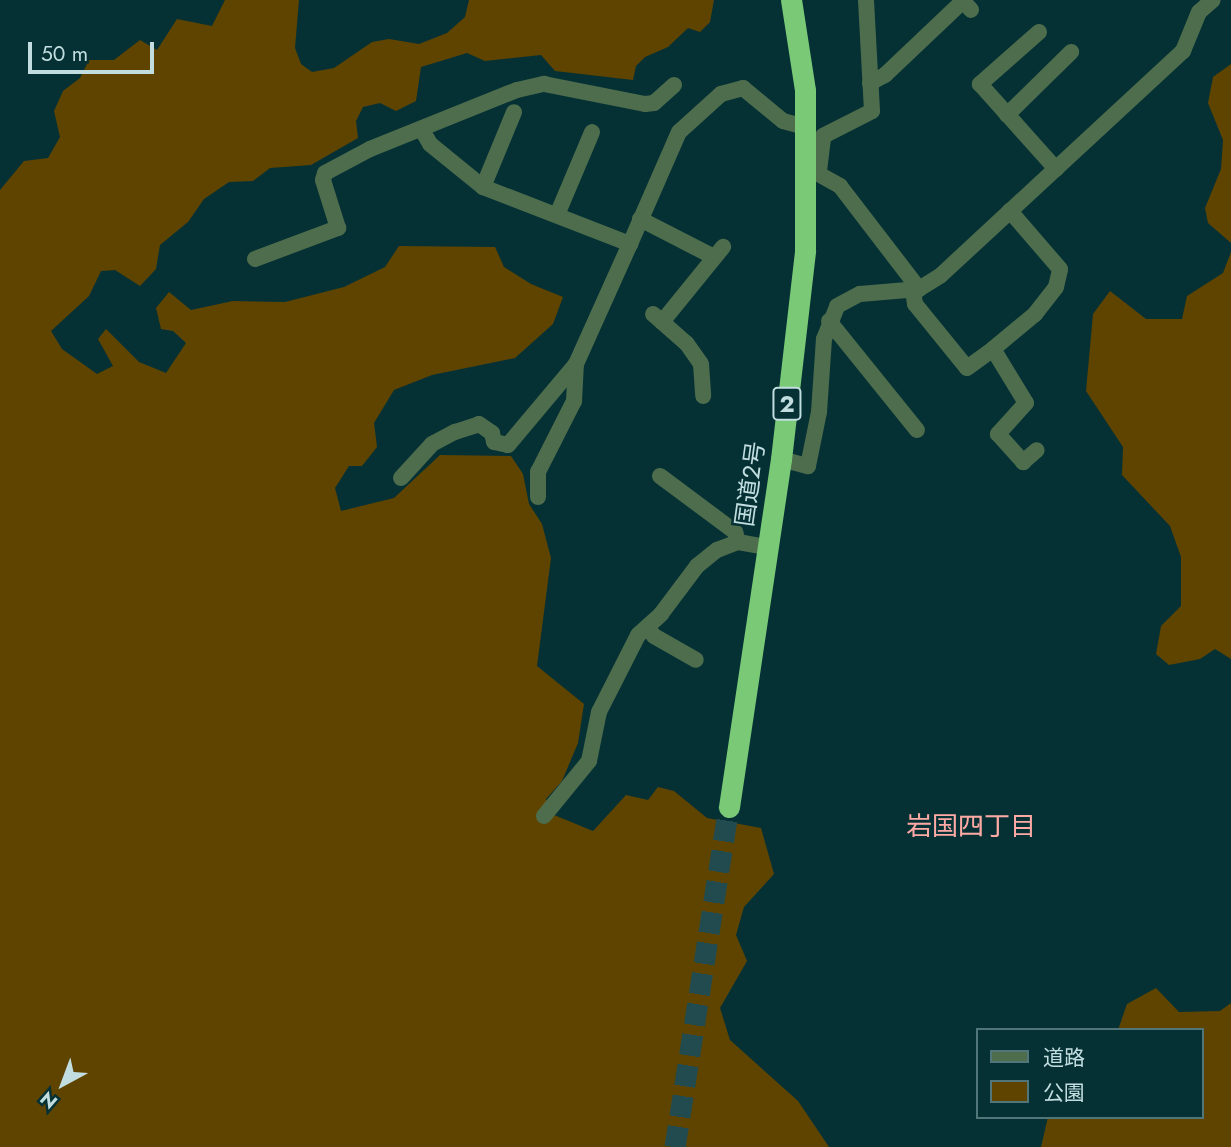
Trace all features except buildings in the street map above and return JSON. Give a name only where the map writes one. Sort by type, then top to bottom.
[{"type":"highway","name":"国道2号","points":[[729,807],[780,459],[806,250],[813,169],[805,127],[791,0]]},
{"type":"street","points":[[866,0],[872,111],[823,136],[813,169],[840,186],[916,289],[915,304],[967,368],[1035,314],[1056,287],[1060,269],[1010,211]]},
{"type":"street","points":[[780,459],[808,466],[829,321],[846,298],[916,289],[940,276],[1183,51],[1199,12],[1213,0]]},
{"type":"street","points":[[870,83],[885,75],[963,1],[971,10]]},
{"type":"street","points":[[1039,32],[980,84],[1056,169]]},
{"type":"street","points":[[1007,115],[1071,52]]},
{"type":"street","points":[[255,259],[338,228],[323,180],[325,173],[517,90],[544,84],[645,104],[653,103],[674,85]]},
{"type":"street","points":[[401,478],[432,444],[467,428],[486,427],[494,442],[508,445],[576,363],[679,132],[721,94],[743,88],[783,121],[805,127]]},
{"type":"street","points":[[483,187],[514,111]]},
{"type":"street","points":[[422,130],[430,144],[483,187],[629,244]]},
{"type":"street","points":[[557,215],[592,132]]},
{"type":"street","points":[[640,219],[719,252],[657,318],[701,364],[703,396]]},
{"type":"street","points":[[829,321],[917,430]]},
{"type":"street","points":[[993,349],[1026,403],[998,435],[1023,462],[1037,450]]},
{"type":"street","points":[[538,497],[538,471],[574,401],[576,363]]},
{"type":"street","points":[[660,476],[735,532],[738,542]]},
{"type":"street","points":[[544,816],[589,761],[599,712],[630,646],[697,566],[717,550],[738,542],[767,547]]},
{"type":"street","points":[[647,627],[653,636],[696,660]]},
{"type":"green space","points":[[225,0],[299,0],[295,48],[301,64],[312,72],[334,68],[372,42],[389,39],[419,44],[447,33],[465,17],[469,0],[714,0],[710,22],[700,32],[688,28],[668,47],[645,57],[636,66],[633,80],[555,71],[541,55],[485,61],[467,53],[421,67],[416,101],[396,111],[380,103],[363,107],[356,121],[358,138],[311,165],[270,168],[253,181],[229,182],[204,199],[188,222],[160,245],[156,269],[140,286],[115,270],[101,271],[89,296],[51,331],[62,349],[97,374],[113,366],[98,339],[106,329],[139,362],[166,373],[186,343],[173,331],[161,329],[156,308],[169,292],[191,310],[233,301],[285,302],[344,287],[385,267],[399,246],[495,247],[504,267],[531,284],[563,297],[553,324],[515,358],[432,375],[394,390],[374,423],[377,447],[362,466],[349,466],[335,488],[341,511],[394,498],[440,455],[511,456],[523,474],[529,504],[542,524],[551,558],[537,666],[584,704],[578,743],[562,781],[546,799],[554,815],[593,831],[626,795],[648,800],[658,787],[674,791],[707,818],[761,828],[774,874],[744,907],[736,935],[747,961],[720,1008],[730,1040],[798,1101],[829,1147],[0,1147],[0,190],[24,161],[48,158],[60,137],[54,111],[63,91],[80,78],[89,60],[114,60],[140,40],[157,50],[177,19],[212,26]]},
{"type":"green space","points":[[1231,64],[1231,243],[1208,223],[1205,208],[1221,169],[1223,140],[1208,103],[1213,77]]},
{"type":"green space","points":[[1231,252],[1231,659],[1215,649],[1200,659],[1169,665],[1156,654],[1161,626],[1181,606],[1181,557],[1170,526],[1122,475],[1123,447],[1086,391],[1093,314],[1110,291],[1146,319],[1182,319],[1187,296],[1223,273]]},
{"type":"green space","points":[[1156,988],[1179,1012],[1220,1011],[1231,1003],[1231,1147],[1041,1147],[1048,1119],[1203,1119],[1203,1028],[1119,1028],[1127,1004]]},
{"type":"tunnel","points":[[675,1147],[729,807]]},
{"type":"district","name":"岩国四丁目","points":[[971,827]]}]
